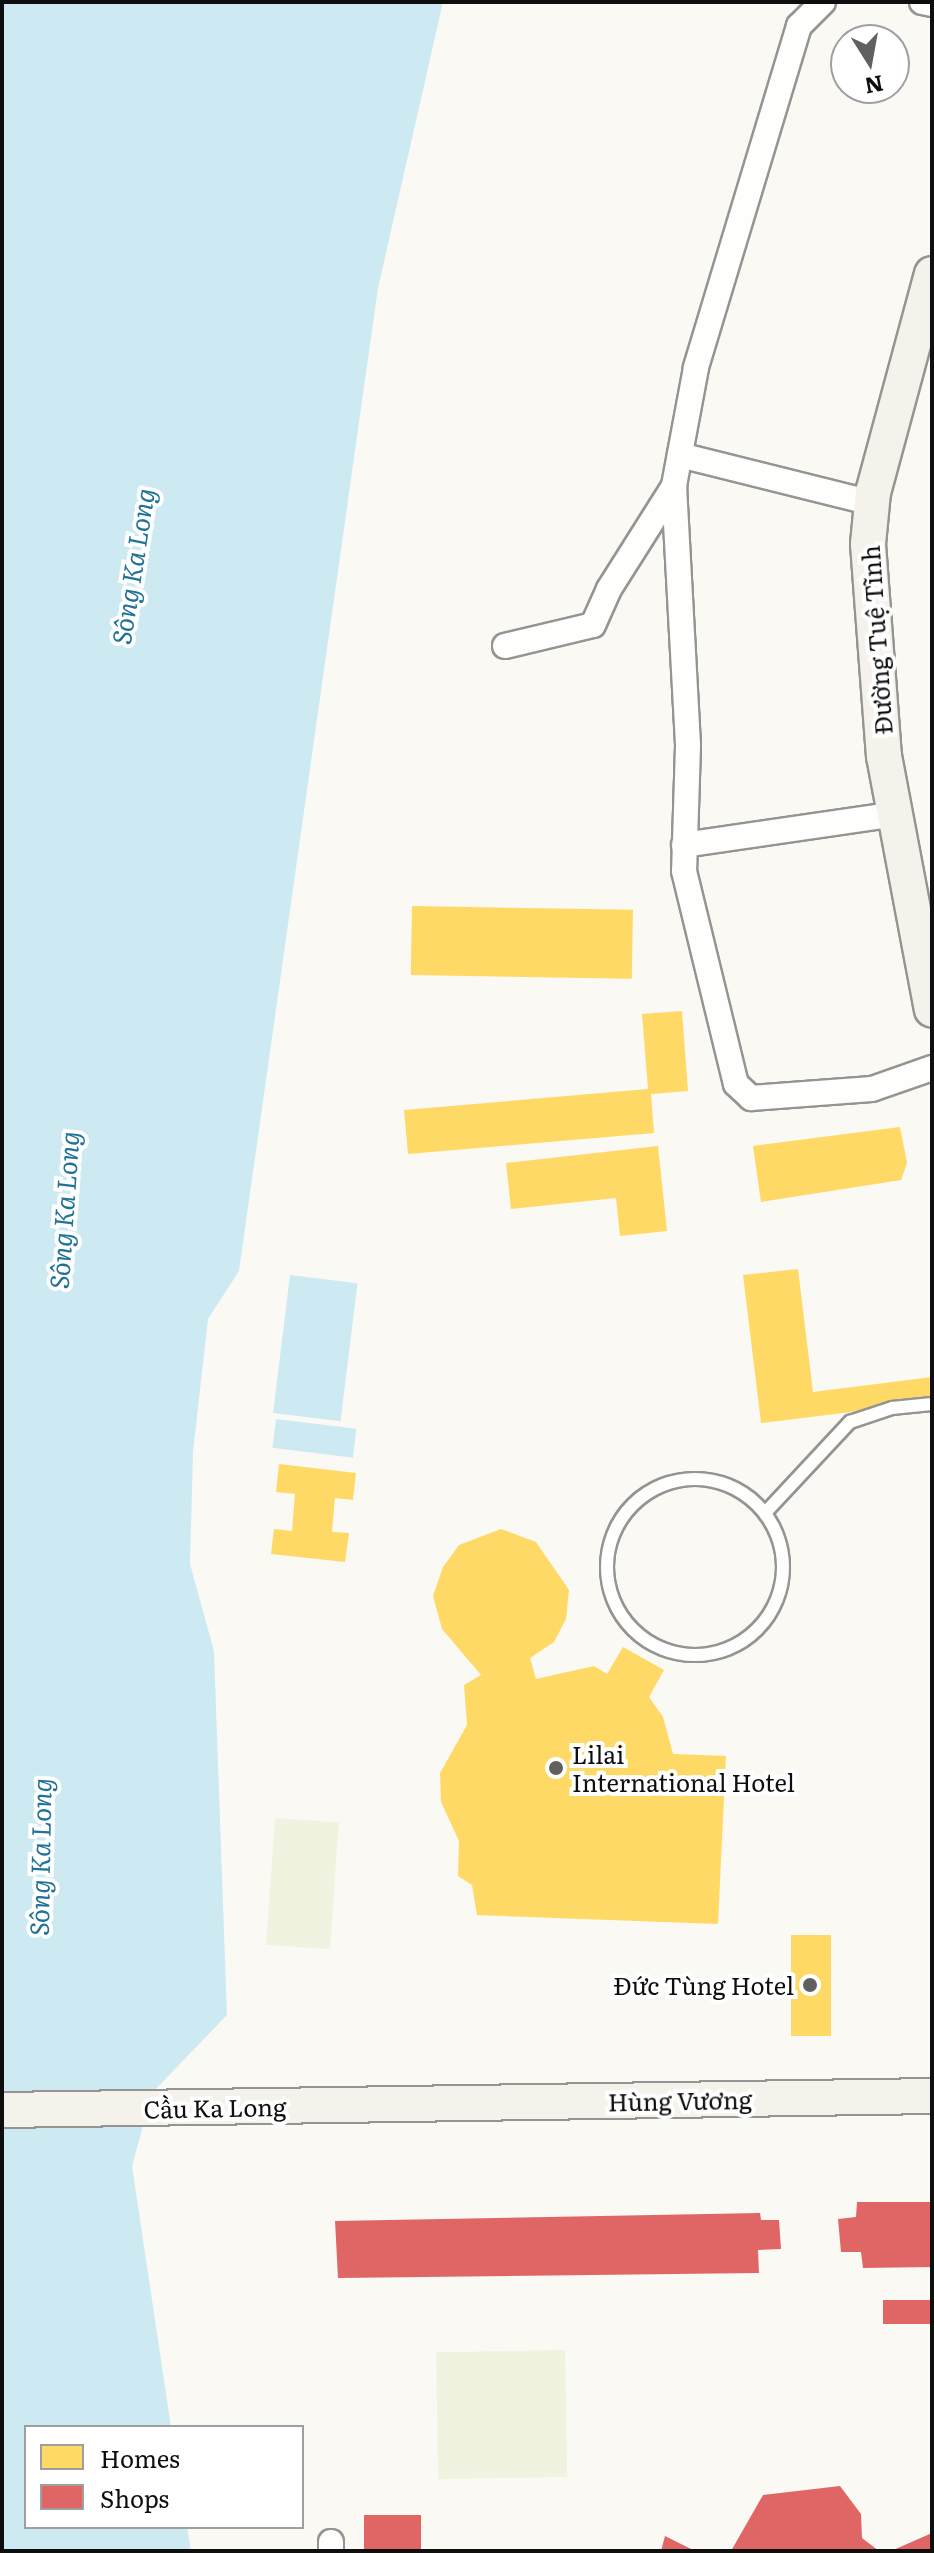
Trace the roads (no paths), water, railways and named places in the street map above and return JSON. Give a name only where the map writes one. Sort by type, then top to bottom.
[{"type":"main road","name":"Đường Tuệ Tĩnh","points":[[932,274],[872,503],[868,544],[884,756],[932,1009]]},
{"type":"main road","name":"Hùng Vương","points":[[428,2104],[932,2096]]},
{"type":"main road","name":"Cầu Ka Long","points":[[2,2110],[428,2104]]},
{"type":"street","points":[[823,2],[799,26],[696,368],[674,486],[688,746],[684,871],[736,1084],[751,1098],[872,1089],[932,1068]]},
{"type":"street","points":[[922,2],[932,4]]},
{"type":"street","points":[[680,455],[872,503]]},
{"type":"street","points":[[505,646],[593,625],[609,589],[674,486]]},
{"type":"street","points":[[684,845],[896,814]]},
{"type":"lane","points":[[765,1513],[850,1422],[892,1408],[932,1404]]},
{"type":"lane","points":[[694,1479],[721,1483],[746,1495],[765,1513],[779,1538],[781,1581],[766,1620],[746,1640],[720,1652],[692,1656],[664,1651],[639,1637],[620,1616],[606,1565],[617,1526],[643,1495],[667,1483],[694,1479]]},
{"type":"water","name":"Sông Ka Long","points":[[2,2],[443,2],[378,288],[239,1271],[208,1319],[193,1452],[190,1564],[214,1651],[227,2015],[152,2093],[132,2166],[171,2425],[24,2425],[24,2529],[187,2529],[191,2551],[2,2551]]},
{"type":"water","points":[[290,1275],[357,1283],[341,1421],[273,1413]]},
{"type":"water","points":[[276,1419],[356,1429],[353,1458],[272,1448]]},
{"type":"place","name":"Lilai International Hotel","points":[[556,1768]]},
{"type":"place","name":"Đức Tùng Hotel","points":[[810,1985]]}]
